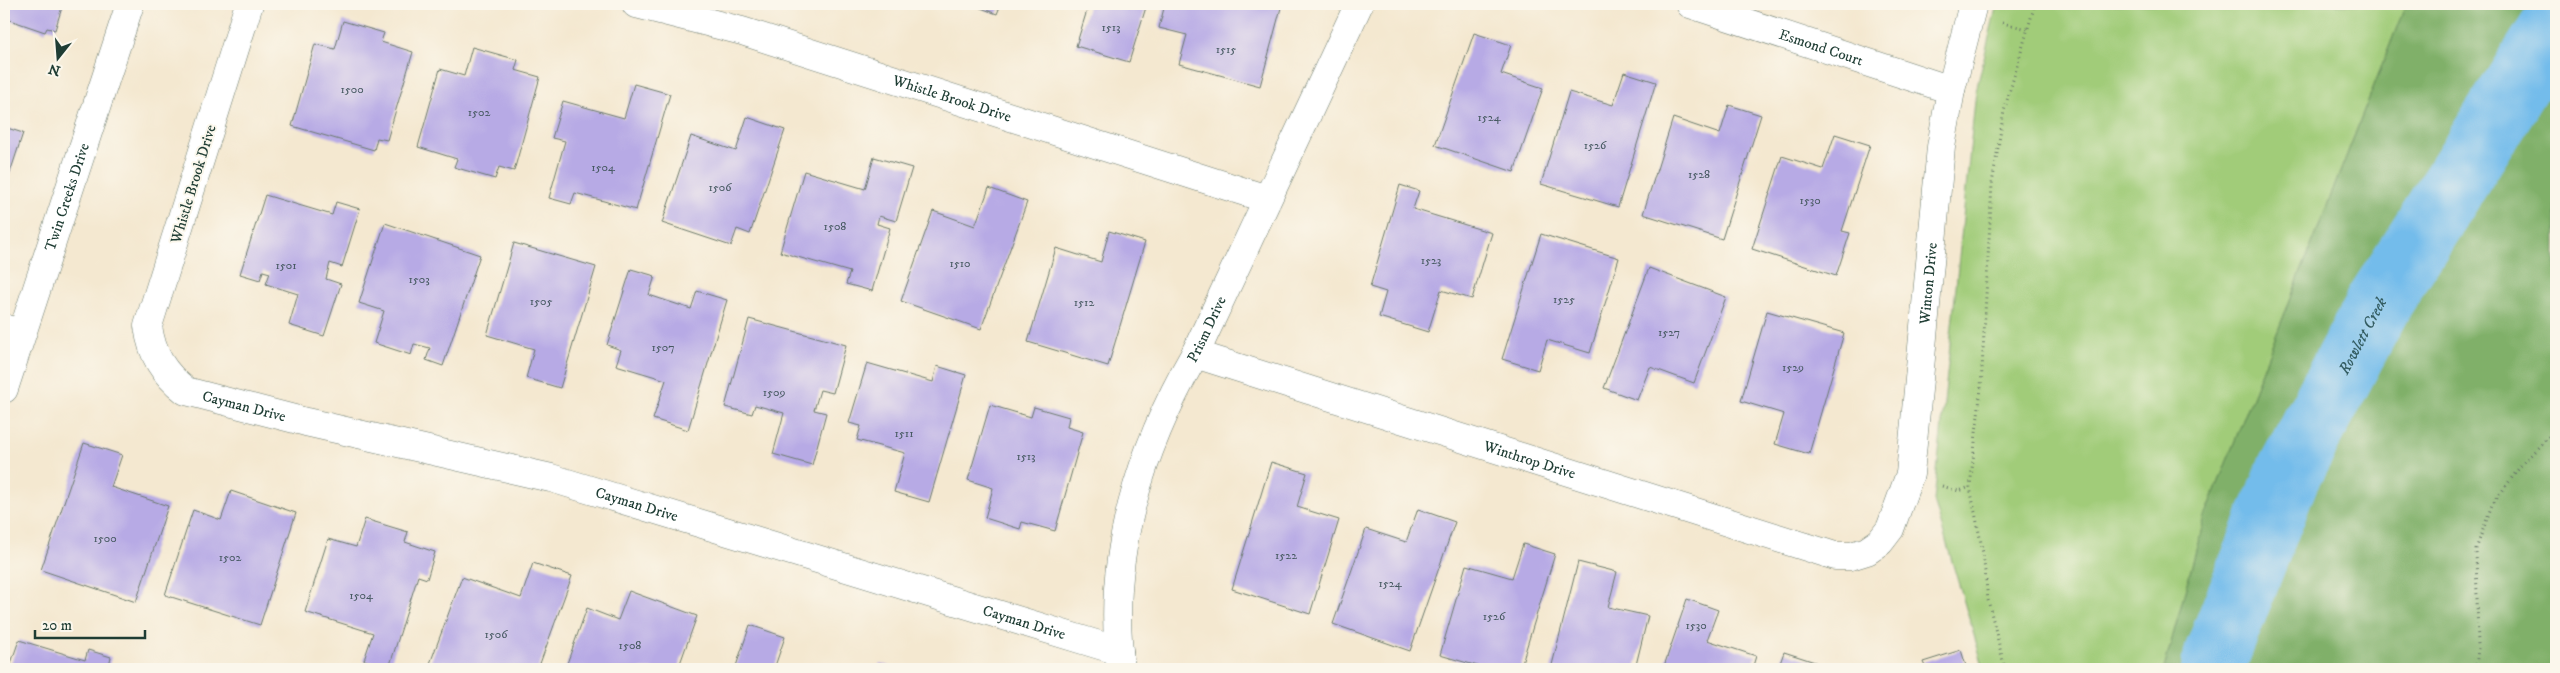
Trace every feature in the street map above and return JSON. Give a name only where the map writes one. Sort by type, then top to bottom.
[{"type":"street","name":"Twin Creeks Drive","points":[[4,389],[13,331],[130,4]]},
{"type":"street","name":"Whistle Brook Drive","points":[[159,364],[151,346],[148,326],[249,4]]},
{"type":"street","name":"Whistle Brook Drive","points":[[636,4],[742,31],[1267,199]]},
{"type":"street","name":"Prism Drive","points":[[1120,660],[1117,594],[1125,538],[1142,469],[1171,397],[1195,354],[1359,4]]},
{"type":"street","name":"Esmond Court","points":[[1690,4],[1951,90]]},
{"type":"street","name":"Winton Drive","points":[[1867,551],[1880,542],[1890,529],[1910,474],[1941,147],[1951,90],[1973,4]]},
{"type":"street","name":"Winthrop Drive","points":[[1195,354],[1835,556],[1851,556],[1867,551]]},
{"type":"street","name":"Cayman Drive","points":[[159,364],[171,379],[186,391],[306,422],[551,478],[1120,660]]},
{"type":"path","points":[[2005,669],[1988,600],[1983,553],[1970,487],[1981,388],[1992,184],[2004,111],[2035,4]]},
{"type":"path","points":[[2476,669],[2478,648],[2476,549],[2492,505],[2522,464],[2556,429]]},
{"type":"green space","points":[[1997,4],[2406,4],[2205,517],[2164,669],[1984,669],[1934,501],[1976,91]]},
{"type":"green space","points":[[2406,4],[2556,4],[2556,669],[2164,669],[2205,517]]},
{"type":"building","points":[[4,4],[63,4],[55,30],[47,28],[45,32],[4,18]]},
{"type":"building","points":[[970,4],[1001,4],[997,14]]},
{"type":"building","points":[[1078,4],[1147,4],[1129,62],[1076,46],[1088,7]]},
{"type":"building","points":[[1165,4],[1282,4],[1260,86],[1179,64],[1187,35],[1159,28]]},
{"type":"building","points":[[343,21],[384,33],[381,42],[413,52],[387,140],[377,138],[374,150],[292,126],[315,44],[335,49]]},
{"type":"building","points":[[1474,33],[1511,45],[1501,74],[1543,88],[1514,172],[1435,145]]},
{"type":"building","points":[[472,47],[518,60],[515,70],[540,77],[514,171],[499,167],[495,179],[454,167],[457,159],[418,147],[440,69],[464,76]]},
{"type":"building","points":[[1624,72],[1656,82],[1618,207],[1541,184],[1569,92],[1613,105]]},
{"type":"building","points":[[634,84],[670,94],[636,210],[575,193],[571,204],[549,198],[565,141],[552,138],[563,101],[624,118]]},
{"type":"building","points":[[1729,105],[1761,115],[1722,239],[1643,214],[1673,118],[1720,134]]},
{"type":"building","points":[[747,117],[785,130],[750,234],[737,229],[731,246],[662,223],[691,136],[736,151]]},
{"type":"building","points":[[4,127],[23,133],[4,191]]},
{"type":"building","points":[[1835,134],[1870,145],[1842,231],[1850,233],[1836,276],[1752,249],[1782,156],[1823,169]]},
{"type":"building","points":[[874,157],[912,168],[896,221],[879,216],[877,224],[890,228],[872,291],[846,284],[850,272],[780,252],[804,171],[865,189]]},
{"type":"building","points":[[1400,185],[1419,191],[1413,209],[1492,233],[1472,299],[1441,290],[1428,332],[1379,317],[1386,292],[1370,287]]},
{"type":"building","points":[[989,188],[1027,202],[981,329],[901,301],[933,211],[975,226]]},
{"type":"building","points":[[265,195],[332,215],[336,202],[360,209],[342,267],[330,263],[326,279],[341,284],[324,336],[289,325],[298,294],[266,284],[270,273],[263,271],[260,280],[240,274]]},
{"type":"building","points":[[385,223],[480,255],[443,366],[426,360],[430,348],[414,344],[411,355],[374,343],[384,311],[359,303]]},
{"type":"building","points":[[1109,231],[1145,242],[1108,366],[1028,342],[1056,248],[1101,262]]},
{"type":"building","points":[[1541,234],[1619,258],[1590,353],[1547,340],[1538,370],[1502,359]]},
{"type":"building","points":[[514,243],[596,267],[560,388],[526,378],[534,349],[487,335]]},
{"type":"building","points":[[1649,268],[1726,297],[1694,383],[1650,367],[1637,400],[1604,388]]},
{"type":"building","points":[[631,269],[655,276],[649,295],[691,309],[697,291],[727,300],[688,430],[653,419],[666,380],[616,365],[621,350],[607,345]]},
{"type":"building","points":[[1767,311],[1844,333],[1809,454],[1775,444],[1784,414],[1741,401]]},
{"type":"building","points":[[749,319],[846,345],[833,393],[820,390],[814,410],[826,413],[812,465],[773,454],[784,413],[755,405],[752,414],[725,407]]},
{"type":"building","points":[[867,363],[933,382],[937,366],[966,375],[929,502],[894,492],[905,453],[857,440],[861,426],[849,423]]},
{"type":"building","points":[[990,405],[1031,417],[1034,407],[1069,417],[1067,427],[1083,432],[1055,531],[1022,522],[1020,529],[985,518],[993,488],[968,480]]},
{"type":"building","points":[[84,443],[122,455],[111,487],[168,506],[136,602],[41,570]]},
{"type":"building","points":[[1271,462],[1307,473],[1297,507],[1339,520],[1310,614],[1232,589]]},
{"type":"building","points":[[231,491],[296,513],[260,625],[165,595],[193,510],[221,520]]},
{"type":"building","points":[[1418,509],[1455,522],[1410,651],[1333,624],[1366,529],[1406,542]]},
{"type":"building","points":[[365,519],[408,532],[405,542],[435,552],[427,579],[418,576],[389,668],[364,660],[373,633],[305,612],[328,539],[356,547]]},
{"type":"building","points":[[1523,544],[1555,554],[1520,669],[1488,669],[1440,655],[1466,565],[1512,578]]},
{"type":"building","points":[[1578,562],[1617,572],[1608,607],[1648,616],[1635,669],[1551,669]]},
{"type":"building","points":[[533,563],[572,576],[538,669],[428,669],[462,577],[521,598]]},
{"type":"building","points":[[629,591],[697,616],[678,669],[565,669],[587,608],[618,620]]},
{"type":"building","points":[[1687,599],[1718,610],[1707,640],[1756,656],[1752,669],[1663,669]]},
{"type":"building","points":[[750,625],[785,637],[774,669],[735,669]]},
{"type":"building","points":[[19,640],[85,660],[88,650],[111,657],[108,669],[9,669]]},
{"type":"building","points":[[1961,650],[1967,669],[1926,669],[1923,662]]},
{"type":"building","points":[[1784,652],[1818,663],[1816,669],[1778,669]]},
{"type":"building","points":[[880,663],[898,669],[878,669]]},
{"type":"waterway","name":"Rowlett Creek","points":[[2214,669],[2215,659],[2287,476],[2380,301],[2556,23]]}]
